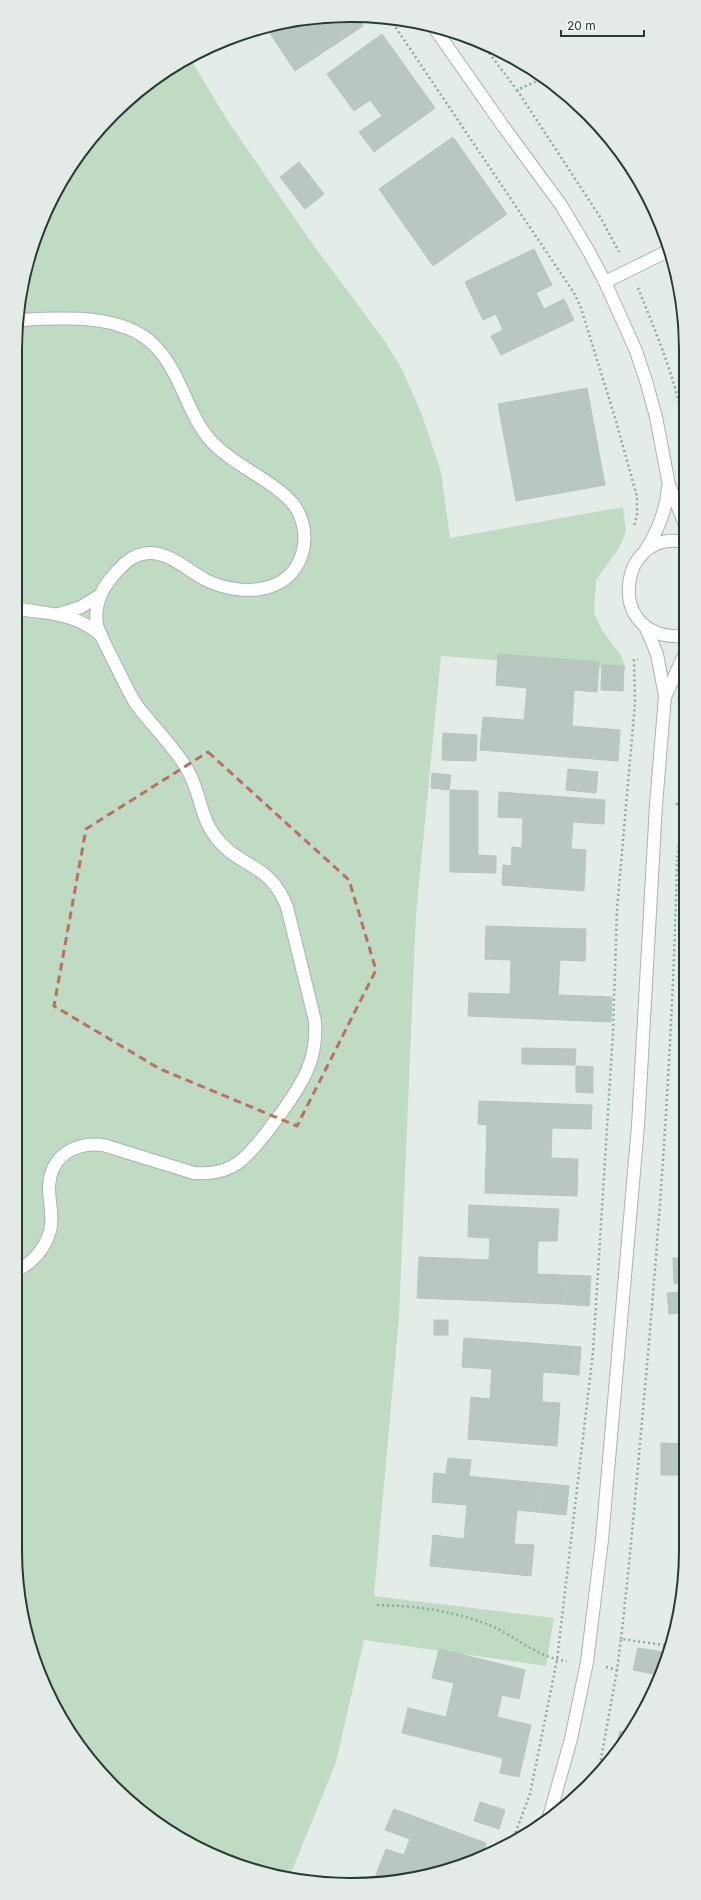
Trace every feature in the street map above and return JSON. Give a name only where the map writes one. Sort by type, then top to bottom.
[{"type":"street","points":[[440,34],[503,126],[562,205],[605,282],[630,338],[647,384],[659,430],[668,485],[679,510]]},
{"type":"street","points":[[605,282],[664,253]]},
{"type":"street","points":[[22,1267],[32,1261],[46,1242],[52,1218],[49,1188],[51,1175],[56,1163],[65,1153],[77,1146],[90,1143],[103,1145],[194,1174],[208,1174],[222,1171],[234,1166],[245,1158],[254,1148],[291,1098],[308,1070],[316,1038],[315,1021],[287,908],[282,895],[275,884],[266,875],[226,848],[214,836],[207,822],[196,787],[188,771],[157,728],[137,704],[101,635],[96,615],[100,595],[105,586],[128,560],[139,555],[150,553],[171,559],[206,580],[219,585],[247,590],[275,586],[286,579],[295,569],[302,557],[305,544],[305,531],[301,518],[295,506],[285,496],[221,451],[210,440],[200,426],[175,374],[164,357],[151,342],[134,331],[116,324],[96,321],[48,318],[24,320]]},
{"type":"street","points":[[668,485],[664,514],[652,541],[635,564],[629,577],[627,591],[630,605],[636,618],[646,628],[659,635],[679,636]]},
{"type":"street","points":[[644,553],[654,546],[667,542],[679,542]]},
{"type":"street","points":[[59,614],[81,607],[100,595]]},
{"type":"street","points":[[22,609],[59,614],[81,621],[101,635]]},
{"type":"street","points":[[551,1809],[571,1739],[587,1662],[602,1540],[637,1134],[656,805],[665,696],[657,654],[646,628]]},
{"type":"street","points":[[665,696],[679,665]]},
{"type":"path","points":[[395,25],[574,293],[581,308],[616,421],[637,497],[637,515],[634,529],[652,541]]},
{"type":"path","points":[[489,53],[517,90],[538,81]]},
{"type":"path","points":[[515,1834],[530,1794],[557,1660],[592,1352],[613,1032],[617,909],[635,703],[634,660],[657,654]]},
{"type":"path","points":[[602,1760],[617,1670],[631,1553],[666,1136],[675,973],[677,860]]},
{"type":"path","points":[[377,1605],[408,1606],[440,1611],[471,1619],[494,1628],[557,1660],[587,1662],[617,1670]]},
{"type":"path","points":[[621,1639],[665,1645]]},
{"type":"highlighted area","points":[[208,752],[349,880],[376,970],[297,1126],[160,1069],[54,1006],[86,829]]},
{"type":"green space","points":[[192,63],[228,121],[309,239],[382,337],[402,369],[422,415],[441,472],[450,538],[623,507],[626,531],[619,548],[596,580],[594,613],[603,632],[621,655],[626,670],[441,656],[416,915],[399,1317],[374,1596],[554,1618],[546,1666],[364,1640],[336,1762],[291,1873],[245,1861],[186,1834],[151,1810],[118,1782],[77,1732],[56,1695],[39,1655],[28,1614],[23,1571],[22,350],[25,308],[28,286],[39,245],[56,205],[77,168],[118,118],[168,77]]},
{"type":"building","points":[[361,22],[363,26],[295,71],[269,32],[308,25]]},
{"type":"building","points":[[382,34],[435,108],[374,152],[359,132],[382,116],[370,100],[354,111],[327,74]]},
{"type":"building","points":[[453,137],[507,214],[433,266],[379,189]]},
{"type":"building","points":[[299,162],[324,194],[305,209],[280,177]]},
{"type":"building","points":[[534,249],[552,285],[536,293],[544,309],[564,299],[574,320],[501,355],[491,336],[503,330],[496,314],[483,320],[465,282]]},
{"type":"building","points":[[587,388],[605,485],[516,501],[498,404]]},
{"type":"building","points":[[498,654],[599,662],[597,692],[574,690],[572,726],[620,730],[618,761],[480,750],[483,717],[524,720],[527,688],[496,685]]},
{"type":"building","points":[[602,665],[624,666],[623,691],[601,690]]},
{"type":"building","points":[[443,733],[477,735],[476,761],[442,760]]},
{"type":"building","points":[[568,769],[598,772],[596,793],[566,790]]},
{"type":"building","points":[[432,773],[451,775],[449,790],[431,788]]},
{"type":"building","points":[[450,790],[478,791],[478,855],[496,856],[496,873],[450,872]]},
{"type":"building","points":[[499,792],[605,800],[604,824],[573,822],[571,849],[586,850],[584,891],[502,885],[503,865],[511,866],[512,847],[522,848],[523,818],[498,817]]},
{"type":"building","points":[[486,926],[586,929],[585,961],[560,960],[558,995],[612,997],[611,1022],[468,1016],[469,993],[510,994],[511,960],[485,959]]},
{"type":"building","points":[[522,1048],[576,1049],[575,1065],[522,1064]]},
{"type":"building","points":[[576,1066],[593,1067],[593,1093],[576,1092]]},
{"type":"building","points":[[479,1101],[592,1105],[591,1129],[552,1128],[551,1158],[578,1159],[577,1196],[485,1193],[487,1125],[478,1124]]},
{"type":"building","points":[[469,1205],[559,1209],[557,1241],[538,1241],[537,1274],[562,1275],[561,1304],[417,1298],[419,1257],[489,1260],[490,1238],[468,1237]]},
{"type":"building","points":[[673,1258],[679,1258],[679,1284],[674,1284]]},
{"type":"building","points":[[562,1275],[591,1276],[589,1306],[561,1304]]},
{"type":"building","points":[[679,1292],[679,1313],[669,1314],[667,1293]]},
{"type":"building","points":[[434,1320],[448,1320],[448,1335],[434,1335]]},
{"type":"building","points":[[464,1338],[569,1346],[568,1374],[543,1372],[542,1402],[560,1403],[557,1446],[468,1439],[471,1397],[490,1399],[492,1369],[462,1367]]},
{"type":"building","points":[[569,1346],[581,1347],[579,1375],[568,1374]]},
{"type":"building","points":[[661,1443],[679,1444],[679,1475],[661,1475]]},
{"type":"building","points":[[448,1458],[471,1460],[469,1476],[446,1473]]},
{"type":"building","points":[[434,1473],[539,1483],[537,1512],[517,1510],[514,1544],[534,1545],[531,1576],[430,1566],[433,1535],[464,1539],[467,1505],[432,1502]]},
{"type":"building","points":[[539,1483],[569,1486],[566,1515],[537,1512]]},
{"type":"building","points":[[638,1648],[663,1652],[654,1674],[633,1670]]},
{"type":"building","points":[[439,1649],[525,1670],[519,1699],[502,1695],[497,1717],[531,1725],[519,1777],[500,1773],[503,1758],[402,1733],[408,1708],[446,1717],[454,1683],[432,1678]]},
{"type":"building","points":[[620,1731],[624,1732],[624,1732],[617,1741]]},
{"type":"building","points":[[480,1802],[505,1810],[499,1829],[474,1821]]},
{"type":"building","points":[[394,1809],[486,1843],[484,1849],[456,1861],[415,1872],[375,1877],[386,1849],[404,1855],[410,1839],[385,1830]]}]
